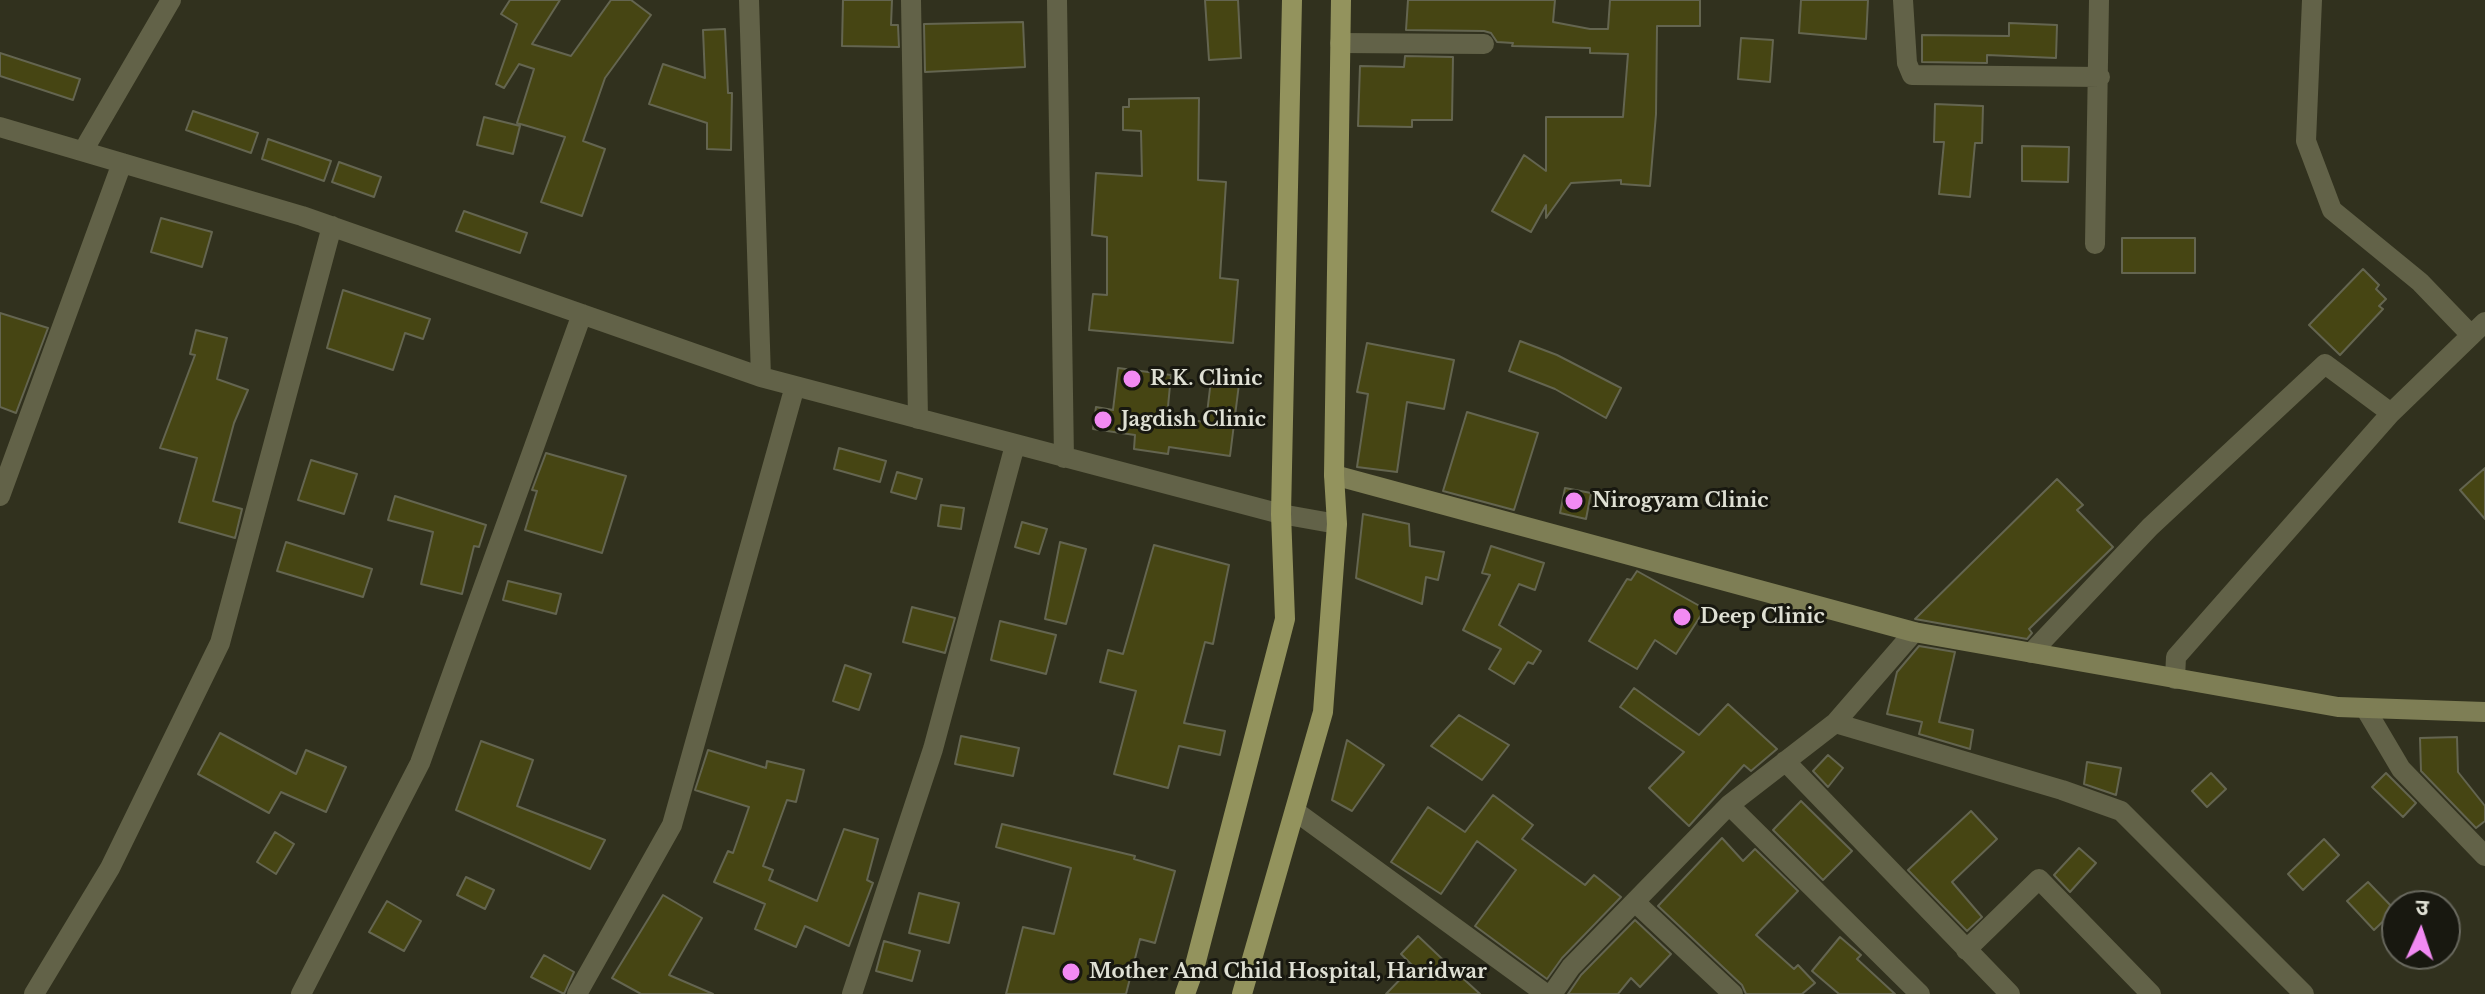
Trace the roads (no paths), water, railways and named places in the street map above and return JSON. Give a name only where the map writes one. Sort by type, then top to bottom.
[{"type":"main road","points":[[1185,994],[1285,619],[1281,514],[1292,0]]},
{"type":"main road","points":[[1242,994],[1323,712],[1337,524],[1334,475],[1341,0]]},
{"type":"street","points":[[83,151],[171,0]]},
{"type":"street","points":[[749,0],[761,377]]},
{"type":"street","points":[[911,0],[918,419]]},
{"type":"street","points":[[1057,0],[1064,458]]},
{"type":"street","points":[[1903,0],[1907,63],[1912,75],[2100,77]]},
{"type":"street","points":[[2095,244],[2099,0]]},
{"type":"street","points":[[2175,679],[2176,657],[2391,413],[2478,329],[2332,210],[2306,141],[2312,0]]},
{"type":"street","points":[[1340,43],[1484,44]]},
{"type":"street","points":[[0,127],[332,226],[761,377],[1281,514],[1337,524]]},
{"type":"street","points":[[0,496],[122,163]]},
{"type":"street","points":[[34,994],[110,868],[220,643],[332,226]]},
{"type":"street","points":[[301,994],[420,763],[582,314]]},
{"type":"street","points":[[2031,653],[2150,527],[2325,364],[2391,413]]},
{"type":"street","points":[[577,994],[672,825],[795,386]]},
{"type":"street","points":[[852,994],[933,749],[1015,445]]},
{"type":"street","points":[[1334,475],[1914,632],[2338,707],[2485,712]]},
{"type":"street","points":[[1295,811],[1549,994],[1571,967],[1729,805],[1835,723],[1914,632]]},
{"type":"street","points":[[2365,708],[2401,769],[2485,856]]},
{"type":"street","points":[[1835,723],[2062,790],[2121,811],[2304,994]]},
{"type":"street","points":[[1785,761],[2010,994]]},
{"type":"street","points":[[1729,805],[1920,994]]},
{"type":"street","points":[[1966,950],[2039,879],[2151,994]]},
{"type":"street","points":[[1636,903],[1733,994]]},
{"type":"place","name":"R.K. Clinic","points":[[1132,379]]},
{"type":"place","name":"Jagdish Clinic","points":[[1103,420]]},
{"type":"place","name":"Nirogyam Clinic","points":[[1574,501]]},
{"type":"place","name":"Deep Clinic","points":[[1682,617]]},
{"type":"place","name":"Mother And Child Hospital, Haridwar","points":[[1071,972]]}]
